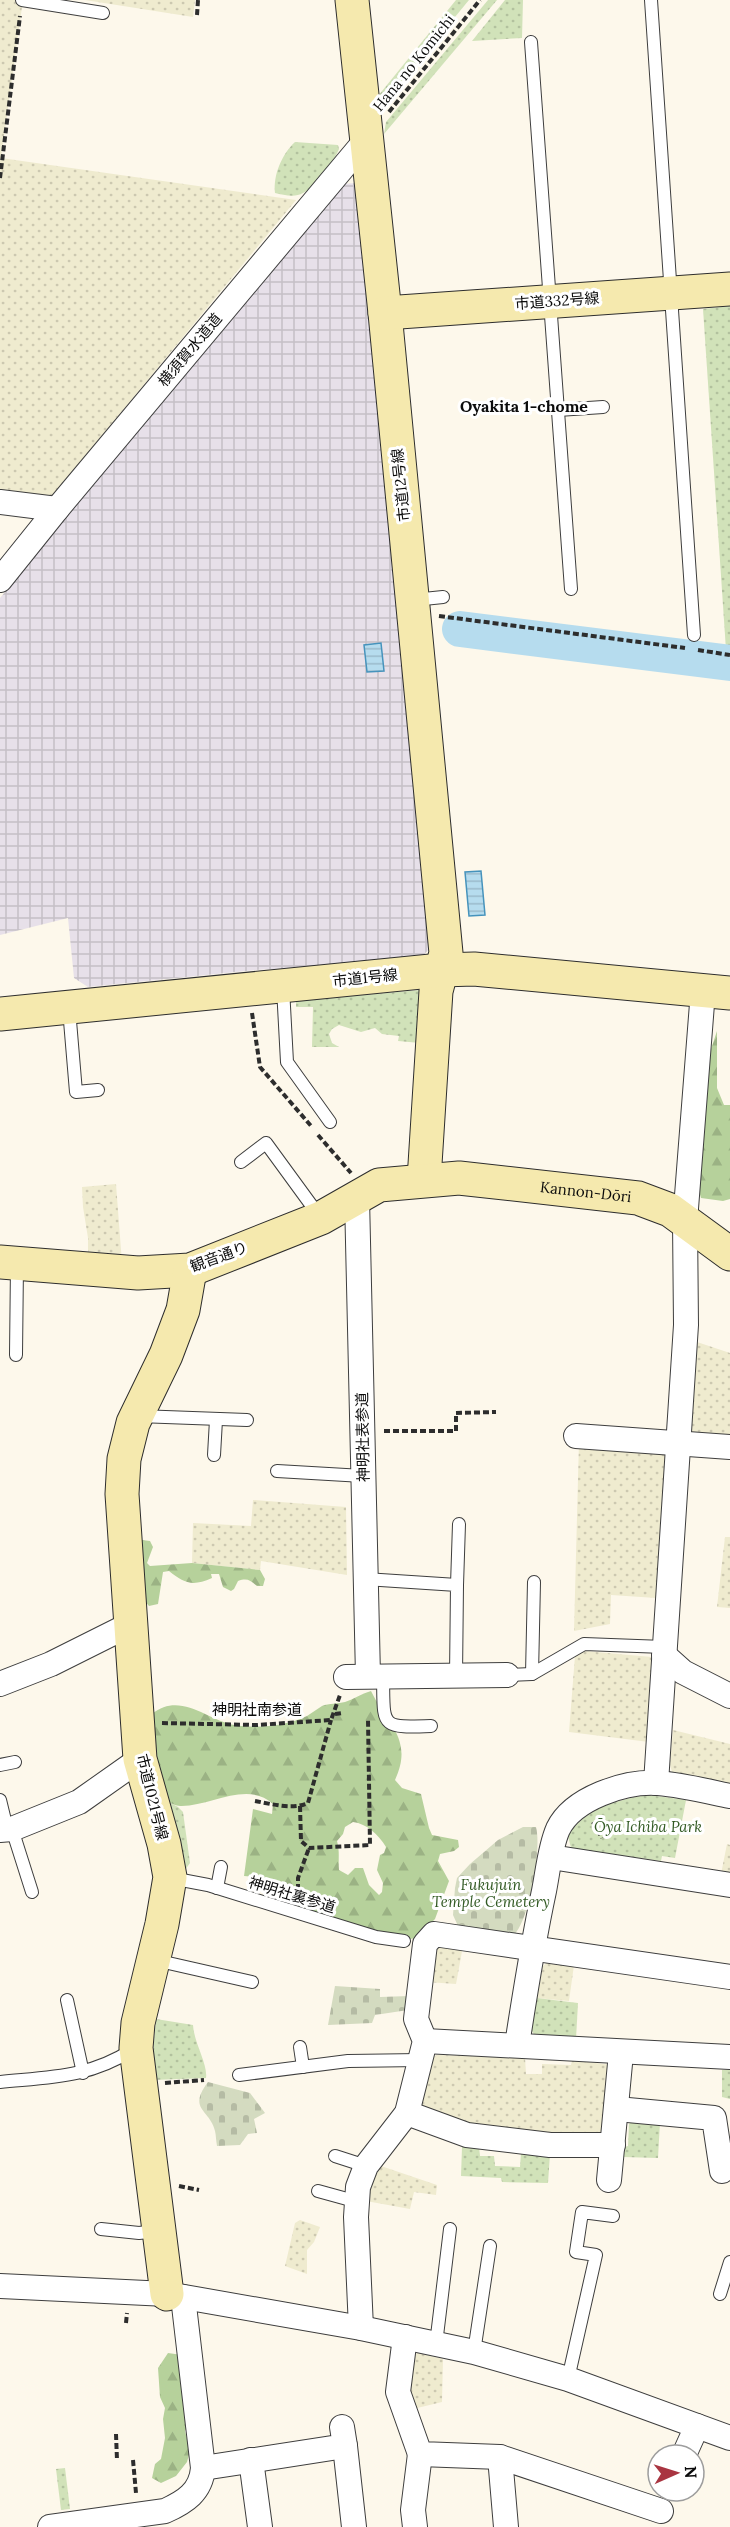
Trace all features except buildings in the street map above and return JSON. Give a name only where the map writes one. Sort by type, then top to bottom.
[{"type":"street","name":"市道12号線","points":[[352,0],[350,58],[366,140],[385,313],[428,604],[446,953],[436,991],[424,1180]]},
{"type":"street","name":"横須賀水道道","points":[[9,569],[366,140]]},
{"type":"street","name":"市道332号線","points":[[385,313],[730,289]]},
{"type":"street","points":[[0,502],[57,509]]},
{"type":"street","name":"市道1号線","points":[[0,1014],[441,970],[474,969],[717,992]]},
{"type":"street","points":[[656,1783],[686,1325],[685,1221],[717,992]]},
{"type":"street","name":"Kannon-Dōri","points":[[424,1180],[459,1178],[638,1198],[670,1210],[730,1254]]},
{"type":"street","name":"観音通り","points":[[8,1263],[138,1273],[190,1270],[321,1218],[356,1188],[424,1180]]},
{"type":"street","name":"神明社表参道","points":[[356,1188],[366,1579],[366,1676]]},
{"type":"street","name":"市道1021号線","points":[[175,2296],[159,2231],[165,2183],[136,2048],[138,2024],[170,1877],[164,1844],[140,1760],[129,1625],[122,1494],[124,1459],[136,1416],[166,1355],[183,1310],[190,1270]]},
{"type":"street","points":[[576,1436],[730,1447]]},
{"type":"street","points":[[0,1684],[51,1664],[129,1625]]},
{"type":"street","points":[[664,1651],[683,1671],[730,1696]]},
{"type":"street","points":[[366,1676],[507,1676]]},
{"type":"street","points":[[7,1829],[79,1802],[140,1760]]},
{"type":"street","points":[[517,2045],[532,1947],[551,1857],[557,1831],[566,1815],[609,1791],[656,1783],[730,1796]]},
{"type":"street","points":[[551,1857],[730,1885]]},
{"type":"street","points":[[361,2328],[358,2187],[366,2166],[407,2113],[422,2050],[416,2019],[425,1944],[434,1934],[730,1977]]},
{"type":"street","points":[[422,2050],[517,2045],[621,2053],[730,2057]]},
{"type":"street","points":[[609,2180],[621,2053]]},
{"type":"street","points":[[617,2109],[714,2118],[726,2175]]},
{"type":"street","points":[[407,2113],[467,2135],[550,2145],[613,2145]]},
{"type":"street","points":[[0,2286],[175,2296],[405,2337],[474,2352],[568,2379],[730,2438]]},
{"type":"street","points":[[52,2527],[165,2511],[188,2499],[200,2484],[203,2468],[175,2296]]},
{"type":"street","points":[[405,2337],[398,2392],[420,2454],[412,2510],[415,2527]]},
{"type":"street","points":[[689,2443],[696,2426]]},
{"type":"street","points":[[203,2468],[251,2460],[343,2437],[354,2527]]},
{"type":"street","points":[[420,2454],[500,2457],[662,2510]]},
{"type":"street","points":[[500,2457],[506,2527]]},
{"type":"street","points":[[251,2460],[260,2527]]},
{"type":"lane","points":[[22,0],[103,13]]},
{"type":"lane","points":[[651,0],[694,635]]},
{"type":"lane","points":[[531,42],[571,589]]},
{"type":"lane","points":[[558,410],[603,407]]},
{"type":"lane","points":[[283,987],[287,1062],[330,1122]]},
{"type":"lane","points":[[69,1007],[76,1092],[98,1090]]},
{"type":"lane","points":[[241,1162],[266,1143],[321,1218]]},
{"type":"lane","points":[[8,1263],[16,1355]]},
{"type":"lane","points":[[136,1416],[247,1420]]},
{"type":"lane","points":[[214,1455],[216,1420]]},
{"type":"lane","points":[[277,1471],[363,1476]]},
{"type":"lane","points":[[456,1676],[459,1524]]},
{"type":"lane","points":[[366,1579],[457,1585]]},
{"type":"lane","points":[[532,1674],[534,1582]]},
{"type":"lane","points":[[507,1676],[532,1674],[584,1644],[664,1651]]},
{"type":"lane","points":[[366,1676],[389,1724],[395,1727],[431,1726]]},
{"type":"lane","points":[[0,1765],[15,1762]]},
{"type":"lane","points":[[0,1800],[7,1829],[32,1892]]},
{"type":"lane","points":[[217,1888],[221,1867]]},
{"type":"lane","name":"神明社裏参道","points":[[170,1877],[217,1888],[376,1937],[404,1941]]},
{"type":"lane","points":[[153,1959],[252,1982]]},
{"type":"lane","points":[[67,2000],[83,2073]]},
{"type":"lane","points":[[300,2047],[303,2067]]},
{"type":"lane","points":[[0,2082],[83,2073],[116,2060],[136,2048]]},
{"type":"lane","points":[[239,2075],[422,2050]]},
{"type":"lane","points":[[335,2156],[366,2166]]},
{"type":"lane","points":[[318,2191],[358,2202]]},
{"type":"lane","points":[[568,2379],[596,2255],[576,2252],[582,2212],[612,2216]]},
{"type":"lane","points":[[101,2229],[139,2233],[159,2231]]},
{"type":"lane","points":[[436,2344],[450,2229]]},
{"type":"lane","points":[[474,2352],[490,2246]]},
{"type":"lane","points":[[720,2294],[730,2262]]},
{"type":"path","points":[[0,177],[22,0]]},
{"type":"path","points":[[197,15],[198,0]]},
{"type":"path","name":"Hana no Komichi","points":[[366,140],[480,0]]},
{"type":"path","points":[[428,604],[578,633],[730,655]]},
{"type":"path","points":[[328,1146],[356,1188]]},
{"type":"path","points":[[362,1431],[456,1431],[456,1413],[496,1412]]},
{"type":"path","points":[[255,1801],[300,1806],[308,1803],[331,1720],[366,1676]]},
{"type":"path","points":[[335,1714],[342,1713]]},
{"type":"path","name":"神明社南参道","points":[[137,1723],[257,1725],[331,1720]]},
{"type":"path","points":[[300,1806],[301,1841],[309,1848],[370,1845],[369,1758]]},
{"type":"path","points":[[298,1912],[298,1878],[309,1848]]},
{"type":"path","points":[[161,2084],[204,2080]]},
{"type":"path","points":[[165,2183],[199,2190]]},
{"type":"path","points":[[116,2434],[117,2460]]},
{"type":"path","points":[[134,2460],[137,2515]]},
{"type":"shaded area","points":[[0,0],[23,0],[1,158],[296,200],[47,502],[0,496]]},
{"type":"shaded area","points":[[85,0],[195,0],[193,17]]},
{"type":"shaded area","points":[[358,183],[432,946],[418,961],[256,970],[88,987],[74,978],[68,918],[0,935],[0,598],[340,184]]},
{"type":"shaded area","points":[[116,1184],[122,1263],[88,1263],[88,1238],[82,1187]]},
{"type":"shaded area","points":[[697,1342],[730,1353],[730,1437],[690,1434]]},
{"type":"shaded area","points":[[579,1441],[669,1447],[656,1598],[611,1595],[610,1624],[574,1631]]},
{"type":"shaded area","points":[[253,1500],[346,1507],[347,1575],[261,1561],[260,1570],[192,1563],[193,1523],[251,1526]]},
{"type":"shaded area","points":[[725,1537],[730,1537],[730,1608],[717,1607]]},
{"type":"shaded area","points":[[584,1651],[652,1657],[649,1742],[569,1732],[575,1656]]},
{"type":"shaded area","points":[[673,1730],[730,1744],[730,1784],[672,1772],[670,1765]]},
{"type":"shaded area","points":[[727,1844],[730,1845],[730,1876],[721,1874]]},
{"type":"shaded area","points":[[432,1946],[463,1946],[456,1984],[427,1982]]},
{"type":"shaded area","points":[[549,1961],[574,1965],[569,2001],[537,1998],[543,1966]]},
{"type":"shaded area","points":[[437,2055],[525,2057],[526,2074],[542,2074],[542,2064],[571,2065],[572,2060],[611,2065],[608,2130],[598,2136],[462,2127],[424,2114],[420,2103],[429,2059]]},
{"type":"shaded area","points":[[381,2166],[437,2185],[436,2195],[414,2192],[410,2209],[366,2201],[367,2191]]},
{"type":"shaded area","points":[[300,2220],[320,2227],[314,2242],[307,2250],[307,2274],[285,2266],[295,2223]]},
{"type":"shaded area","points":[[418,2353],[443,2359],[442,2402],[413,2409],[408,2377],[414,2355]]},
{"type":"green space","points":[[456,0],[469,0],[380,108],[378,96]]},
{"type":"green space","points":[[488,0],[497,0],[384,134],[386,122]]},
{"type":"green space","points":[[505,0],[523,0],[522,38],[472,41]]},
{"type":"green space","points":[[295,142],[338,145],[339,149],[324,174],[308,190],[293,196],[275,193],[275,179],[279,165]]},
{"type":"green space","points":[[730,306],[730,650],[726,650],[703,309]]},
{"type":"green space","points":[[420,990],[420,1043],[398,1041],[399,1036],[382,1034],[375,1028],[361,1032],[339,1025],[329,1034],[332,1043],[339,1047],[312,1047],[313,1007],[296,1007],[296,1001]]},
{"type":"green space","points":[[717,1031],[717,1088],[724,1105],[730,1105],[730,1199],[723,1201],[701,1198],[698,1188],[707,1093],[706,1064]]},
{"type":"green space","points":[[142,1540],[150,1541],[153,1547],[147,1563],[150,1566],[192,1563],[260,1570],[265,1579],[263,1586],[257,1586],[244,1580],[238,1581],[231,1591],[223,1587],[219,1574],[211,1574],[212,1578],[194,1583],[184,1581],[169,1571],[163,1572],[158,1604],[149,1606],[142,1598],[140,1548]]},
{"type":"green space","points":[[371,1691],[391,1723],[400,1743],[402,1753],[395,1780],[402,1788],[421,1794],[432,1835],[458,1840],[459,1847],[454,1851],[440,1854],[438,1861],[449,1881],[435,1919],[416,1938],[405,1943],[346,1928],[274,1894],[266,1884],[266,1878],[244,1876],[253,1809],[272,1814],[273,1804],[263,1797],[240,1794],[192,1805],[177,1806],[167,1801],[157,1776],[152,1714],[162,1708],[173,1705],[183,1706],[234,1725],[262,1727],[299,1719],[322,1706],[345,1702]],"holes":[[[353,1822],[372,1830],[386,1847],[384,1853],[380,1855],[377,1870],[383,1883],[382,1892],[379,1895],[369,1885],[363,1868],[355,1868],[348,1875],[339,1870],[337,1841],[345,1827]]]},
{"type":"green space","name":"Ōya Ichiba Park","points":[[649,1795],[686,1800],[675,1858],[662,1856],[661,1861],[571,1848],[568,1836],[584,1818],[615,1802]]},
{"type":"green space","points":[[167,1801],[183,1812],[190,1863],[185,1870]]},
{"type":"green space","name":"Fukujuin Temple Cemetery","points":[[523,1827],[536,1827],[536,1867],[525,1915],[514,1935],[488,1930],[466,1930],[458,1926],[453,1915],[457,1878],[498,1840]]},
{"type":"green space","points":[[335,1986],[380,1989],[380,1997],[409,1996],[408,2010],[375,2015],[372,2023],[328,2025]]},
{"type":"green space","points":[[537,1998],[578,2003],[576,2039],[535,2036],[531,2029]]},
{"type":"green space","points":[[156,2019],[193,2025],[205,2066],[206,2078],[153,2080]]},
{"type":"green space","points":[[722,2070],[730,2070],[730,2099],[722,2097]]},
{"type":"green space","points":[[208,2082],[250,2093],[265,2113],[254,2119],[257,2133],[248,2134],[240,2145],[217,2146],[212,2124],[200,2104],[202,2091]]},
{"type":"green space","points":[[634,2120],[660,2122],[658,2158],[623,2157],[624,2147],[628,2146],[629,2124]]},
{"type":"green space","points":[[462,2147],[479,2147],[480,2156],[494,2156],[495,2166],[520,2167],[521,2153],[550,2154],[548,2183],[502,2182],[501,2178],[461,2176]]},
{"type":"green space","points":[[168,2353],[182,2355],[188,2425],[185,2431],[190,2451],[187,2462],[176,2476],[161,2483],[152,2478],[155,2464],[161,2459],[165,2438],[163,2419],[165,2408],[160,2397],[158,2368]]},
{"type":"green space","points":[[65,2468],[70,2509],[61,2510],[56,2469]]},
{"type":"water","points":[[381,643],[384,671],[367,672],[364,645]]},
{"type":"water","points":[[481,871],[485,915],[469,916],[465,872]]},
{"type":"waterway","points":[[460,629],[730,663]]},
{"type":"district","name":"Oyakita 1-chome","points":[[524,406]]}]
